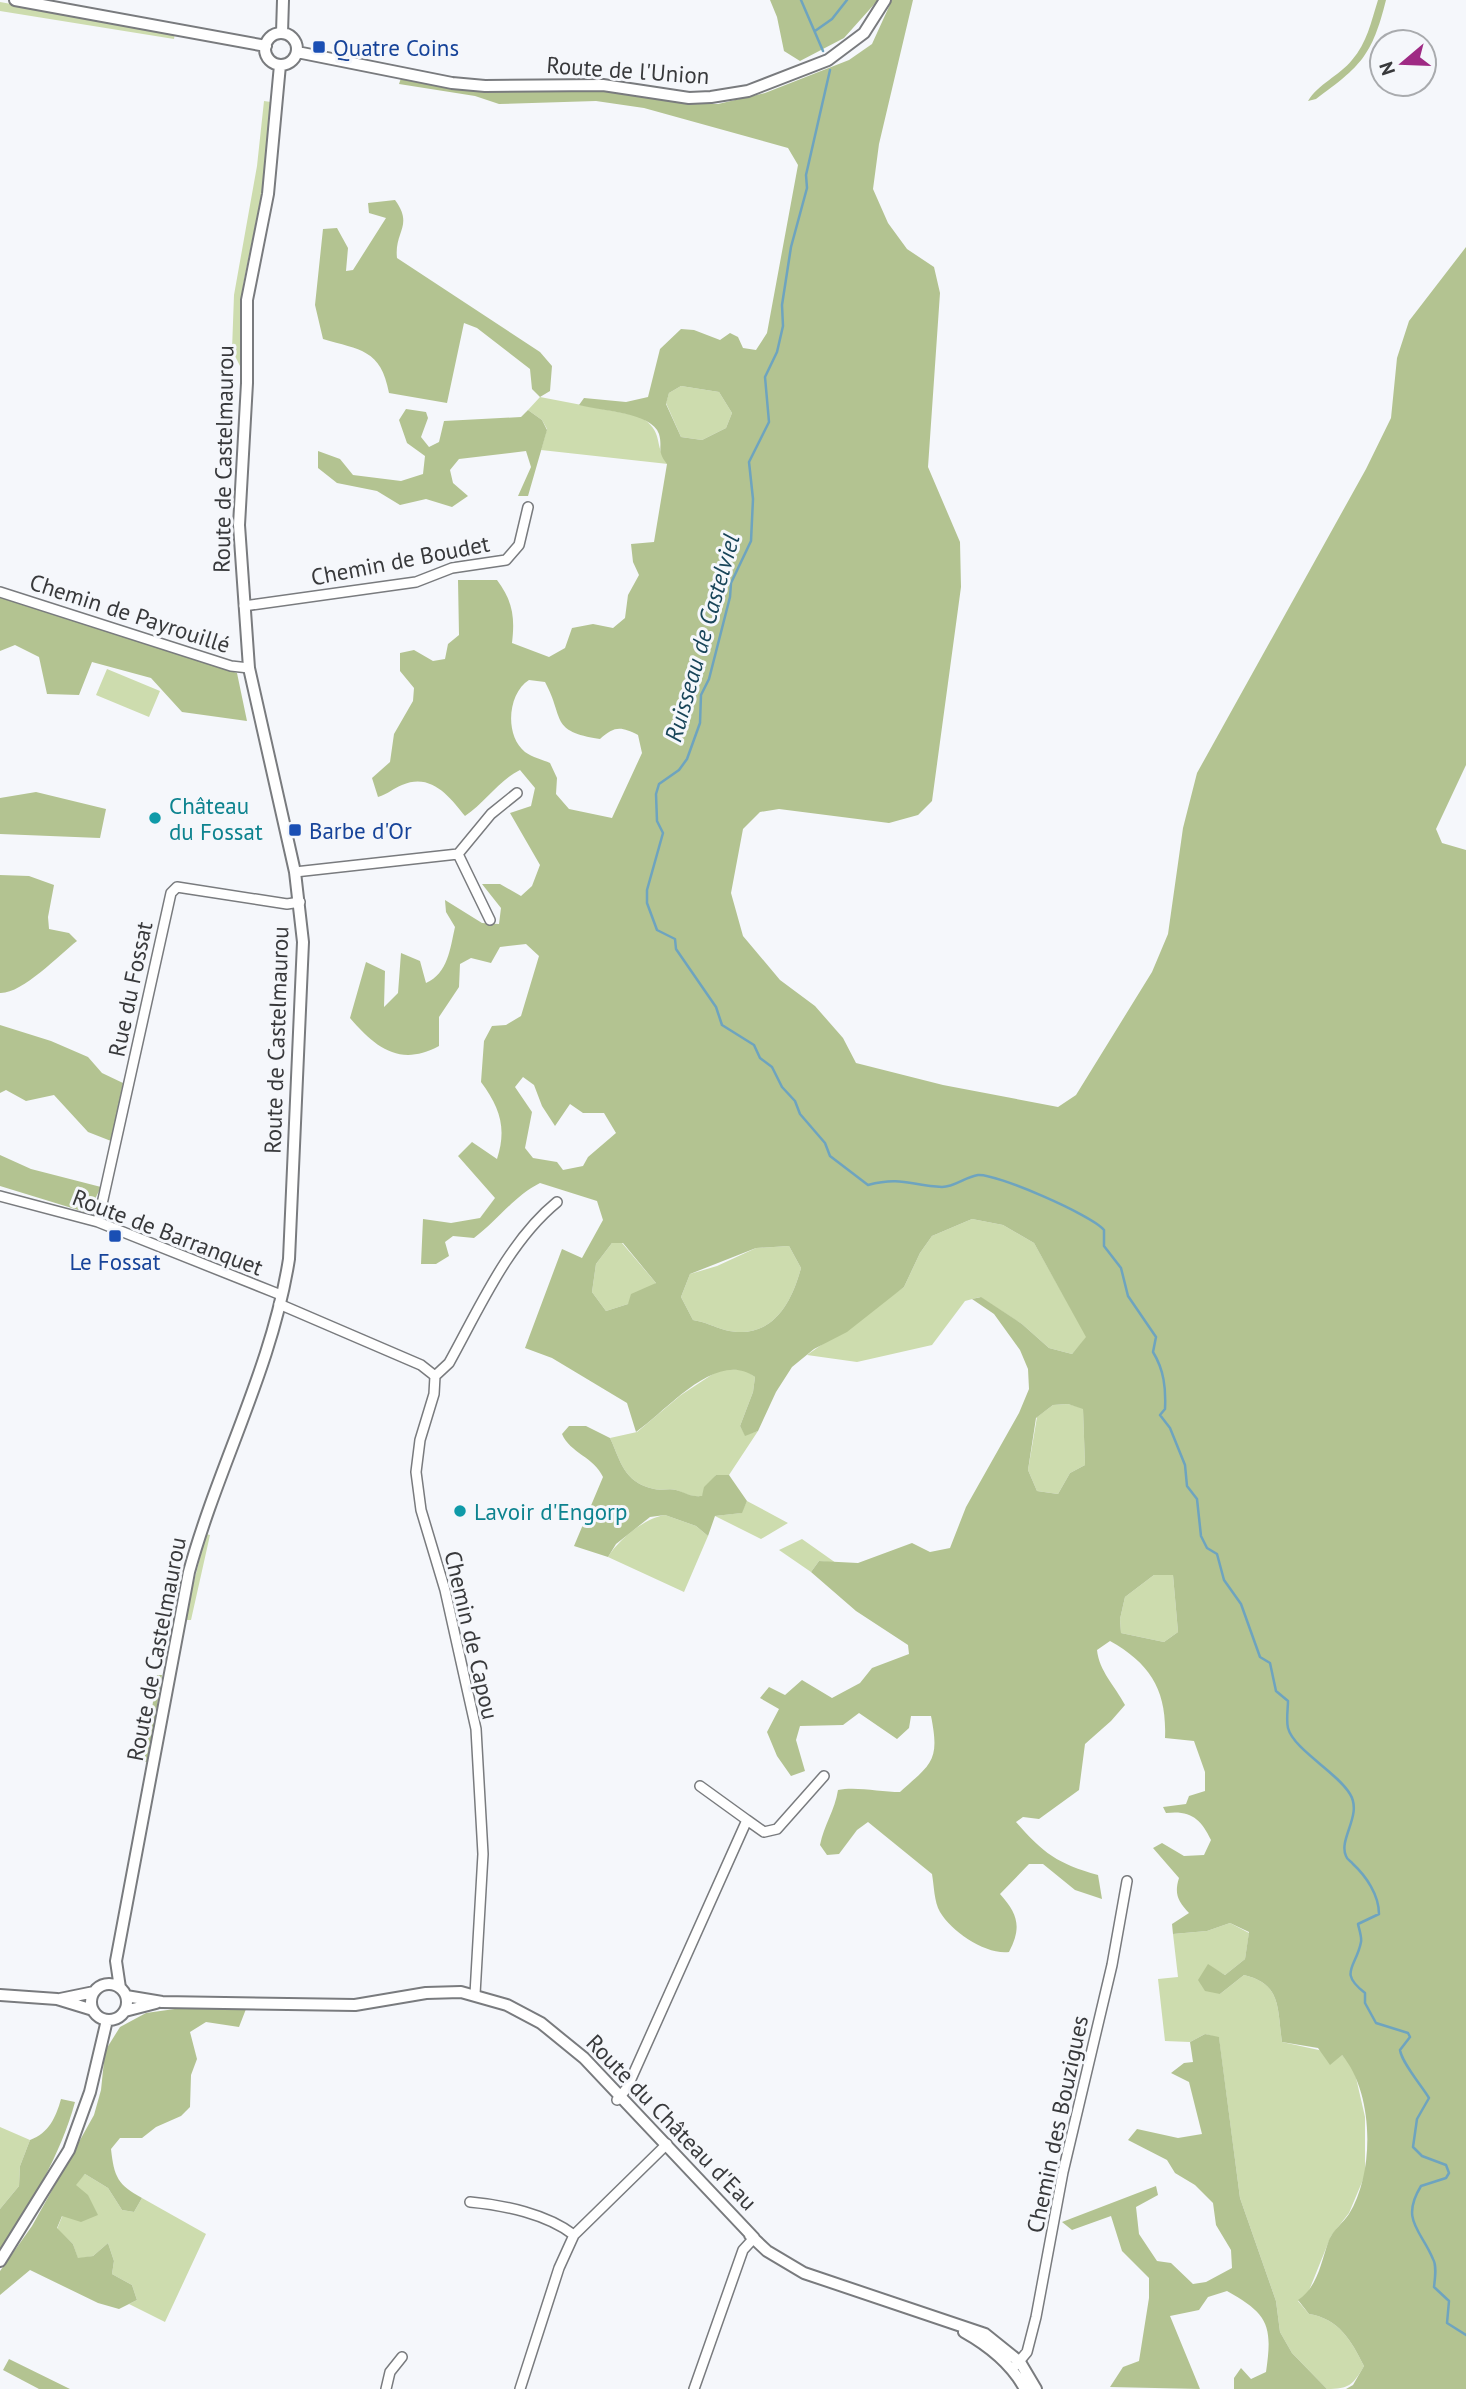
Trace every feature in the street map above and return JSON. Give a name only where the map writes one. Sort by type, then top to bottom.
[{"type":"street","points":[[15,0],[266,46]]},
{"type":"street","points":[[282,33],[283,0]]},
{"type":"street","name":"Route de l'Union","points":[[297,52],[452,83],[485,86],[603,85],[689,98],[748,91],[828,60],[864,33],[885,0]]},
{"type":"street","points":[[282,33],[295,41],[297,52],[291,62],[280,65],[271,61],[266,46],[271,37],[282,33]]},
{"type":"street","name":"Route de Castelmaurou","points":[[98,1989],[116,1961],[189,1572],[203,1523],[249,1405],[280,1300],[289,1259],[303,942],[295,873],[249,668],[239,525],[247,383],[247,300],[268,194],[280,65]]},
{"type":"street","name":"Chemin de Boudet","points":[[244,606],[416,582],[452,568],[498,563],[513,554],[519,545],[528,507]]},
{"type":"street","name":"Chemin de Payrouillé","points":[[0,592],[231,666],[249,668]]},
{"type":"street","points":[[295,873],[458,854],[491,814],[517,793]]},
{"type":"street","points":[[458,854],[490,920]]},
{"type":"street","name":"Rue du Fossat","points":[[98,1222],[171,893],[177,887],[287,904],[300,902]]},
{"type":"street","name":"Route de Barranquet","points":[[0,1196],[98,1222],[280,1300]]},
{"type":"street","points":[[280,1300],[421,1365],[435,1376],[449,1363],[512,1255],[542,1215],[557,1202]]},
{"type":"street","name":"Chemin de Capou","points":[[435,1376],[434,1394],[420,1440],[416,1472],[421,1510],[444,1590],[476,1729],[483,1854],[475,1994]]},
{"type":"street","points":[[700,1786],[764,1832],[777,1829],[824,1776]]},
{"type":"street","points":[[619,2098],[747,1820]]},
{"type":"street","name":"Chemin des Bouzigues","points":[[1016,2365],[1027,2352],[1036,2318],[1063,2172],[1112,1965],[1127,1881]]},
{"type":"street","name":"Route de Castelmaurou","points":[[116,1961],[123,1992]]},
{"type":"street","points":[[93,2010],[98,1989]]},
{"type":"street","points":[[0,1996],[57,1999],[93,2010],[107,2020],[120,2017],[125,2011],[123,1992],[98,1989],[57,1999]]},
{"type":"street","name":"Route du Château d'Eau","points":[[123,1992],[162,2002],[355,2005],[426,1993],[475,1994],[525,2013],[558,2037],[754,2238],[777,2258],[804,2273],[946,2322],[1016,2365],[1036,2389]]},
{"type":"street","name":"Route du Château d'Eau","points":[[125,2011],[162,2002]]},
{"type":"street","points":[[0,2261],[69,2150],[90,2092],[107,2020]]},
{"type":"street","points":[[520,2389],[559,2268],[574,2235],[665,2146]]},
{"type":"street","points":[[470,2202],[496,2204],[561,2225],[574,2235]]},
{"type":"street","points":[[694,2389],[743,2250],[754,2238]]},
{"type":"street","points":[[386,2389],[390,2372],[402,2357]]},
{"type":"street","name":"Route du Château d'Eau","points":[[1016,2365],[1025,2389]]},
{"type":"green space","points":[[770,0],[878,0],[844,38],[800,61],[784,51],[777,17]]},
{"type":"green space","points":[[892,0],[913,0],[879,144],[873,189],[888,223],[907,249],[934,267],[940,293],[928,467],[960,542],[961,587],[932,801],[918,815],[889,823],[779,809],[760,812],[743,829],[731,893],[743,936],[780,980],[815,1006],[843,1038],[856,1063],[943,1085],[1058,1107],[1076,1095],[1152,972],[1168,934],[1183,828],[1197,773],[1366,469],[1391,418],[1397,358],[1409,321],[1466,247],[1466,765],[1436,829],[1442,843],[1466,850],[1466,2389],[1346,2389],[1353,2385],[1364,2366],[1343,2332],[1328,2321],[1309,2314],[1298,2300],[1305,2295],[1314,2281],[1329,2240],[1349,2214],[1363,2177],[1367,2133],[1360,2090],[1353,2071],[1342,2055],[1330,2065],[1318,2048],[1282,2042],[1278,2008],[1265,1984],[1244,1975],[1220,1994],[1205,1991],[1198,1980],[1208,1964],[1225,1975],[1245,1959],[1249,1932],[1230,1923],[1207,1931],[1173,1934],[1172,1924],[1189,1913],[1178,1897],[1179,1878],[1153,1848],[1162,1843],[1184,1856],[1204,1855],[1211,1840],[1199,1821],[1182,1813],[1166,1813],[1163,1807],[1186,1804],[1189,1796],[1205,1791],[1205,1772],[1194,1741],[1165,1738],[1163,1706],[1159,1693],[1154,1680],[1136,1659],[1110,1641],[1097,1650],[1104,1672],[1125,1705],[1085,1744],[1079,1790],[1039,1819],[1023,1817],[1016,1822],[1052,1856],[1098,1875],[1102,1899],[1075,1890],[1043,1864],[1029,1864],[1000,1894],[1011,1908],[1016,1921],[1016,1935],[1009,1952],[990,1950],[970,1941],[945,1920],[935,1898],[932,1874],[868,1822],[857,1830],[839,1854],[827,1855],[820,1845],[838,1790],[900,1792],[920,1774],[934,1752],[931,1716],[911,1716],[909,1728],[897,1739],[859,1713],[843,1725],[800,1726],[796,1740],[805,1771],[791,1776],[777,1756],[767,1732],[779,1709],[760,1698],[769,1687],[785,1695],[802,1680],[832,1698],[860,1683],[872,1668],[909,1654],[908,1645],[856,1611],[811,1572],[819,1561],[858,1563],[912,1543],[930,1552],[950,1548],[966,1507],[1019,1413],[1029,1389],[1028,1369],[1020,1350],[994,1314],[972,1299],[981,1297],[1022,1324],[1049,1348],[1072,1354],[1086,1337],[1034,1243],[1003,1225],[972,1219],[932,1236],[920,1253],[904,1287],[847,1332],[814,1349],[792,1367],[776,1392],[758,1431],[745,1436],[740,1426],[753,1392],[755,1377],[740,1370],[724,1371],[708,1377],[677,1398],[636,1432],[627,1403],[552,1358],[525,1348],[562,1249],[582,1258],[603,1220],[597,1201],[540,1183],[522,1195],[474,1238],[453,1236],[445,1242],[449,1256],[436,1264],[421,1264],[423,1219],[451,1223],[480,1218],[495,1198],[458,1156],[472,1142],[497,1159],[501,1138],[500,1119],[481,1082],[484,1041],[492,1026],[506,1025],[521,1016],[539,956],[526,944],[500,947],[491,963],[471,958],[460,964],[459,987],[439,1017],[439,1046],[425,1052],[412,1055],[390,1051],[369,1038],[350,1018],[366,962],[385,971],[384,1007],[398,993],[401,953],[420,961],[426,983],[444,967],[455,927],[446,912],[445,900],[482,923],[499,924],[501,908],[482,884],[500,884],[521,896],[532,886],[540,865],[510,813],[531,806],[535,788],[520,770],[465,816],[439,788],[422,782],[402,785],[378,797],[372,778],[390,762],[394,734],[413,701],[414,688],[400,671],[400,653],[414,650],[433,661],[445,659],[448,644],[459,635],[458,580],[497,580],[507,595],[512,610],[512,643],[549,657],[565,648],[572,628],[593,624],[613,628],[625,618],[628,595],[639,575],[633,562],[631,544],[654,542],[667,464],[661,452],[659,434],[646,421],[624,413],[579,405],[584,398],[626,402],[648,397],[660,349],[681,329],[694,330],[720,340],[730,333],[738,337],[743,348],[756,350],[767,333],[798,165],[788,148],[644,108],[596,101],[499,104],[475,96],[399,84],[401,78],[607,90],[693,104],[718,104],[765,93],[849,60],[872,44]],"holes":[[[681,386],[719,392],[732,413],[726,428],[702,440],[681,437],[666,404],[669,393]],[[529,680],[545,682],[561,721],[573,732],[600,739],[618,729],[638,735],[642,753],[612,818],[569,809],[556,794],[557,778],[550,763],[525,752],[518,745],[511,714],[517,694]],[[523,1077],[534,1085],[542,1106],[555,1126],[570,1104],[583,1113],[604,1113],[616,1133],[588,1157],[583,1166],[563,1170],[557,1162],[533,1158],[525,1148],[532,1112],[515,1087]],[[612,1243],[623,1243],[656,1283],[631,1294],[628,1304],[606,1311],[592,1292],[596,1264]],[[789,1246],[801,1268],[785,1307],[776,1317],[767,1325],[741,1332],[693,1320],[681,1297],[690,1274],[756,1248]],[[1068,1404],[1083,1409],[1085,1465],[1070,1473],[1058,1494],[1037,1491],[1028,1470],[1036,1418],[1053,1405]],[[1154,1575],[1173,1575],[1178,1632],[1164,1642],[1121,1633],[1120,1619],[1125,1597]]]},
{"type":"green space","points":[[1378,0],[1386,0],[1377,28],[1369,28]]},
{"type":"green space","points":[[0,2],[175,33],[174,39],[0,11]]},
{"type":"green space","points":[[1368,32],[1368,50],[1363,58],[1331,88],[1316,99],[1308,101],[1317,90],[1347,66]]},
{"type":"green space","points":[[264,101],[271,102],[265,177],[243,285],[241,368],[232,350],[234,295],[257,166]]},
{"type":"green space","points":[[395,200],[403,216],[397,258],[540,352],[552,366],[550,391],[540,397],[532,389],[530,369],[477,328],[464,323],[447,403],[389,393],[381,368],[374,359],[358,349],[323,339],[315,305],[323,229],[337,228],[348,248],[346,271],[353,270],[386,218],[369,213],[368,203]]},
{"type":"green space","points":[[681,386],[719,392],[732,413],[726,428],[702,440],[681,437],[666,403],[669,393]]},
{"type":"green space","points":[[540,397],[639,416],[653,427],[668,464],[541,450],[547,429],[542,420],[528,410]]},
{"type":"green space","points":[[406,409],[426,412],[428,418],[421,437],[429,447],[439,442],[444,421],[521,417],[528,410],[542,420],[547,430],[528,496],[518,496],[531,467],[526,451],[459,459],[450,470],[453,483],[468,496],[452,507],[426,499],[400,505],[377,491],[337,483],[318,468],[318,451],[340,459],[353,475],[401,481],[423,474],[425,456],[407,443],[399,420]]},
{"type":"green space","points":[[0,597],[237,673],[247,721],[182,712],[151,678],[92,662],[79,695],[47,694],[39,657],[15,645],[0,651]]},
{"type":"green space","points":[[107,669],[160,691],[149,717],[96,695]]},
{"type":"green space","points":[[36,792],[106,809],[100,838],[0,834],[0,798]]},
{"type":"green space","points":[[0,875],[29,876],[54,885],[48,917],[49,929],[69,933],[77,941],[29,981],[9,992],[0,993]]},
{"type":"green space","points":[[0,1025],[51,1041],[88,1057],[102,1073],[123,1083],[111,1141],[88,1132],[54,1095],[26,1101],[6,1090],[0,1093]]},
{"type":"green space","points":[[0,1155],[31,1169],[101,1187],[88,1213],[0,1186]]},
{"type":"green space","points":[[972,1219],[1003,1225],[1034,1243],[1087,1337],[1072,1354],[1049,1348],[1022,1324],[980,1297],[965,1301],[932,1345],[857,1362],[807,1355],[904,1287],[920,1253],[932,1236]]},
{"type":"green space","points":[[612,1243],[622,1243],[656,1283],[628,1304],[606,1311],[592,1292],[596,1264]]},
{"type":"green space","points":[[789,1246],[801,1268],[785,1307],[767,1325],[741,1332],[693,1320],[681,1297],[690,1274],[717,1266],[756,1248]]},
{"type":"green space","points":[[744,1369],[755,1377],[753,1392],[740,1426],[745,1435],[758,1431],[729,1475],[716,1475],[702,1496],[673,1489],[654,1489],[629,1476],[610,1438],[637,1432],[681,1395],[719,1370]]},
{"type":"green space","points":[[1068,1404],[1083,1408],[1085,1465],[1070,1473],[1058,1494],[1037,1491],[1028,1470],[1037,1417],[1053,1405]]},
{"type":"green space","points":[[569,1426],[586,1426],[610,1438],[624,1470],[644,1486],[702,1496],[704,1487],[716,1475],[729,1475],[747,1501],[742,1513],[715,1516],[708,1536],[696,1526],[665,1515],[650,1517],[616,1544],[608,1557],[574,1546],[603,1477],[562,1434]]},
{"type":"green space","points":[[747,1501],[788,1523],[761,1539],[715,1516],[741,1513]]},
{"type":"green space","points":[[665,1515],[696,1526],[708,1536],[684,1592],[608,1557],[633,1530],[649,1520]]},
{"type":"green space","points":[[206,1534],[210,1535],[191,1620],[187,1620],[185,1617]]},
{"type":"green space","points":[[802,1539],[836,1563],[819,1561],[811,1572],[779,1550]]},
{"type":"green space","points":[[1154,1575],[1173,1575],[1178,1632],[1164,1642],[1121,1633],[1120,1619],[1125,1597]]},
{"type":"green space","points":[[157,1675],[162,1675],[148,1762],[144,1762]]},
{"type":"green space","points":[[1230,1923],[1249,1933],[1245,1959],[1225,1975],[1208,1965],[1220,1994],[1244,1975],[1265,1984],[1278,2008],[1282,2042],[1342,2055],[1354,2069],[1365,2117],[1365,2175],[1349,2213],[1331,2236],[1308,2293],[1298,2301],[1309,2314],[1328,2321],[1343,2332],[1364,2366],[1353,2382],[1341,2388],[1327,2389],[1292,2353],[1280,2332],[1276,2301],[1240,2198],[1219,2038],[1205,2034],[1190,2042],[1165,2041],[1158,1979],[1178,1977],[1173,1934],[1207,1931]]},
{"type":"green space","points":[[189,2007],[246,2009],[239,2027],[206,2022],[190,2032],[197,2059],[191,2075],[190,2107],[181,2116],[156,2127],[142,2138],[120,2138],[111,2149],[114,2167],[122,2184],[142,2198],[134,2212],[122,2210],[108,2188],[85,2174],[76,2185],[88,2195],[98,2215],[81,2222],[62,2216],[57,2228],[73,2244],[78,2258],[93,2256],[108,2243],[114,2261],[112,2274],[132,2285],[137,2300],[119,2309],[98,2303],[30,2270],[0,2295],[0,2271],[32,2226],[94,2115],[101,2090],[105,2051],[120,2027],[146,2013]]},
{"type":"green space","points":[[1205,2034],[1219,2037],[1240,2198],[1276,2301],[1280,2332],[1292,2353],[1327,2389],[1234,2389],[1234,2378],[1241,2368],[1251,2379],[1266,2372],[1269,2343],[1268,2332],[1259,2314],[1227,2291],[1208,2297],[1199,2310],[1170,2316],[1200,2389],[1110,2387],[1123,2367],[1139,2361],[1149,2298],[1149,2278],[1122,2251],[1111,2216],[1072,2230],[1062,2222],[1156,2186],[1158,2195],[1136,2207],[1139,2234],[1157,2261],[1171,2263],[1193,2284],[1206,2282],[1232,2268],[1231,2250],[1216,2225],[1213,2203],[1195,2185],[1175,2173],[1167,2160],[1128,2140],[1137,2129],[1178,2138],[1202,2134],[1189,2082],[1171,2073],[1184,2063],[1193,2062],[1190,2042]]},
{"type":"green space","points":[[61,2099],[75,2102],[62,2141],[33,2198],[0,2251],[0,2209],[19,2186],[20,2166],[30,2140],[51,2124]]},
{"type":"green space","points":[[0,2127],[30,2140],[20,2166],[19,2186],[0,2209]]},
{"type":"green space","points":[[85,2174],[108,2188],[122,2210],[134,2212],[142,2198],[206,2234],[165,2322],[129,2304],[137,2300],[132,2285],[112,2274],[114,2261],[108,2243],[93,2256],[78,2259],[73,2244],[57,2229],[75,2185]]},
{"type":"green space","points":[[9,2359],[70,2389],[39,2389],[3,2370]]},
{"type":"waterway","name":"Ruisseau de Castelviel","points":[[801,0],[823,51]]},
{"type":"waterway","name":"Ruisseau de Castelviel","points":[[815,31],[832,19],[847,0]]},
{"type":"waterway","name":"Ruisseau de Castelviel","points":[[830,70],[806,175],[807,188],[791,247],[782,305],[783,326],[777,352],[765,377],[769,422],[749,462],[753,499],[751,541],[731,583],[730,597],[709,679],[701,695],[700,723],[687,759],[679,770],[659,784],[656,794],[657,821],[663,833],[647,890],[647,903],[657,930],[675,939],[676,949],[716,1007],[722,1025],[754,1045],[760,1058],[772,1067],[782,1087],[795,1101],[800,1114],[825,1143],[830,1156],[868,1185],[898,1181],[942,1187],[973,1176],[988,1176],[1063,1205],[1104,1230],[1104,1246],[1121,1268],[1128,1296],[1156,1337],[1153,1352],[1162,1372],[1165,1394],[1165,1409],[1160,1415],[1170,1428],[1185,1465],[1187,1486],[1197,1499],[1201,1536],[1207,1548],[1217,1554],[1224,1580],[1241,1604],[1260,1657],[1270,1663],[1276,1691],[1288,1701],[1287,1725],[1292,1736],[1344,1786],[1353,1802],[1354,1810],[1344,1849],[1347,1859],[1371,1886],[1379,1914],[1358,1924],[1361,1942],[1351,1969],[1352,1980],[1365,1993],[1365,2003],[1376,2023],[1408,2033],[1410,2037],[1400,2050],[1401,2055],[1429,2098],[1417,2119],[1413,2147],[1422,2156],[1446,2165],[1449,2173],[1446,2178],[1421,2186],[1415,2198],[1412,2216],[1434,2262],[1434,2287],[1449,2301],[1447,2323],[1466,2335]]},
{"type":"place","name":"Quatre Coins","points":[[319,47]]},
{"type":"place","name":"Château du Fossat","points":[[155,818]]},
{"type":"place","name":"Barbe d'Or","points":[[295,830]]},
{"type":"place","name":"Le Fossat","points":[[115,1236]]},
{"type":"place","name":"Lavoir d'Engorp","points":[[460,1511]]}]
